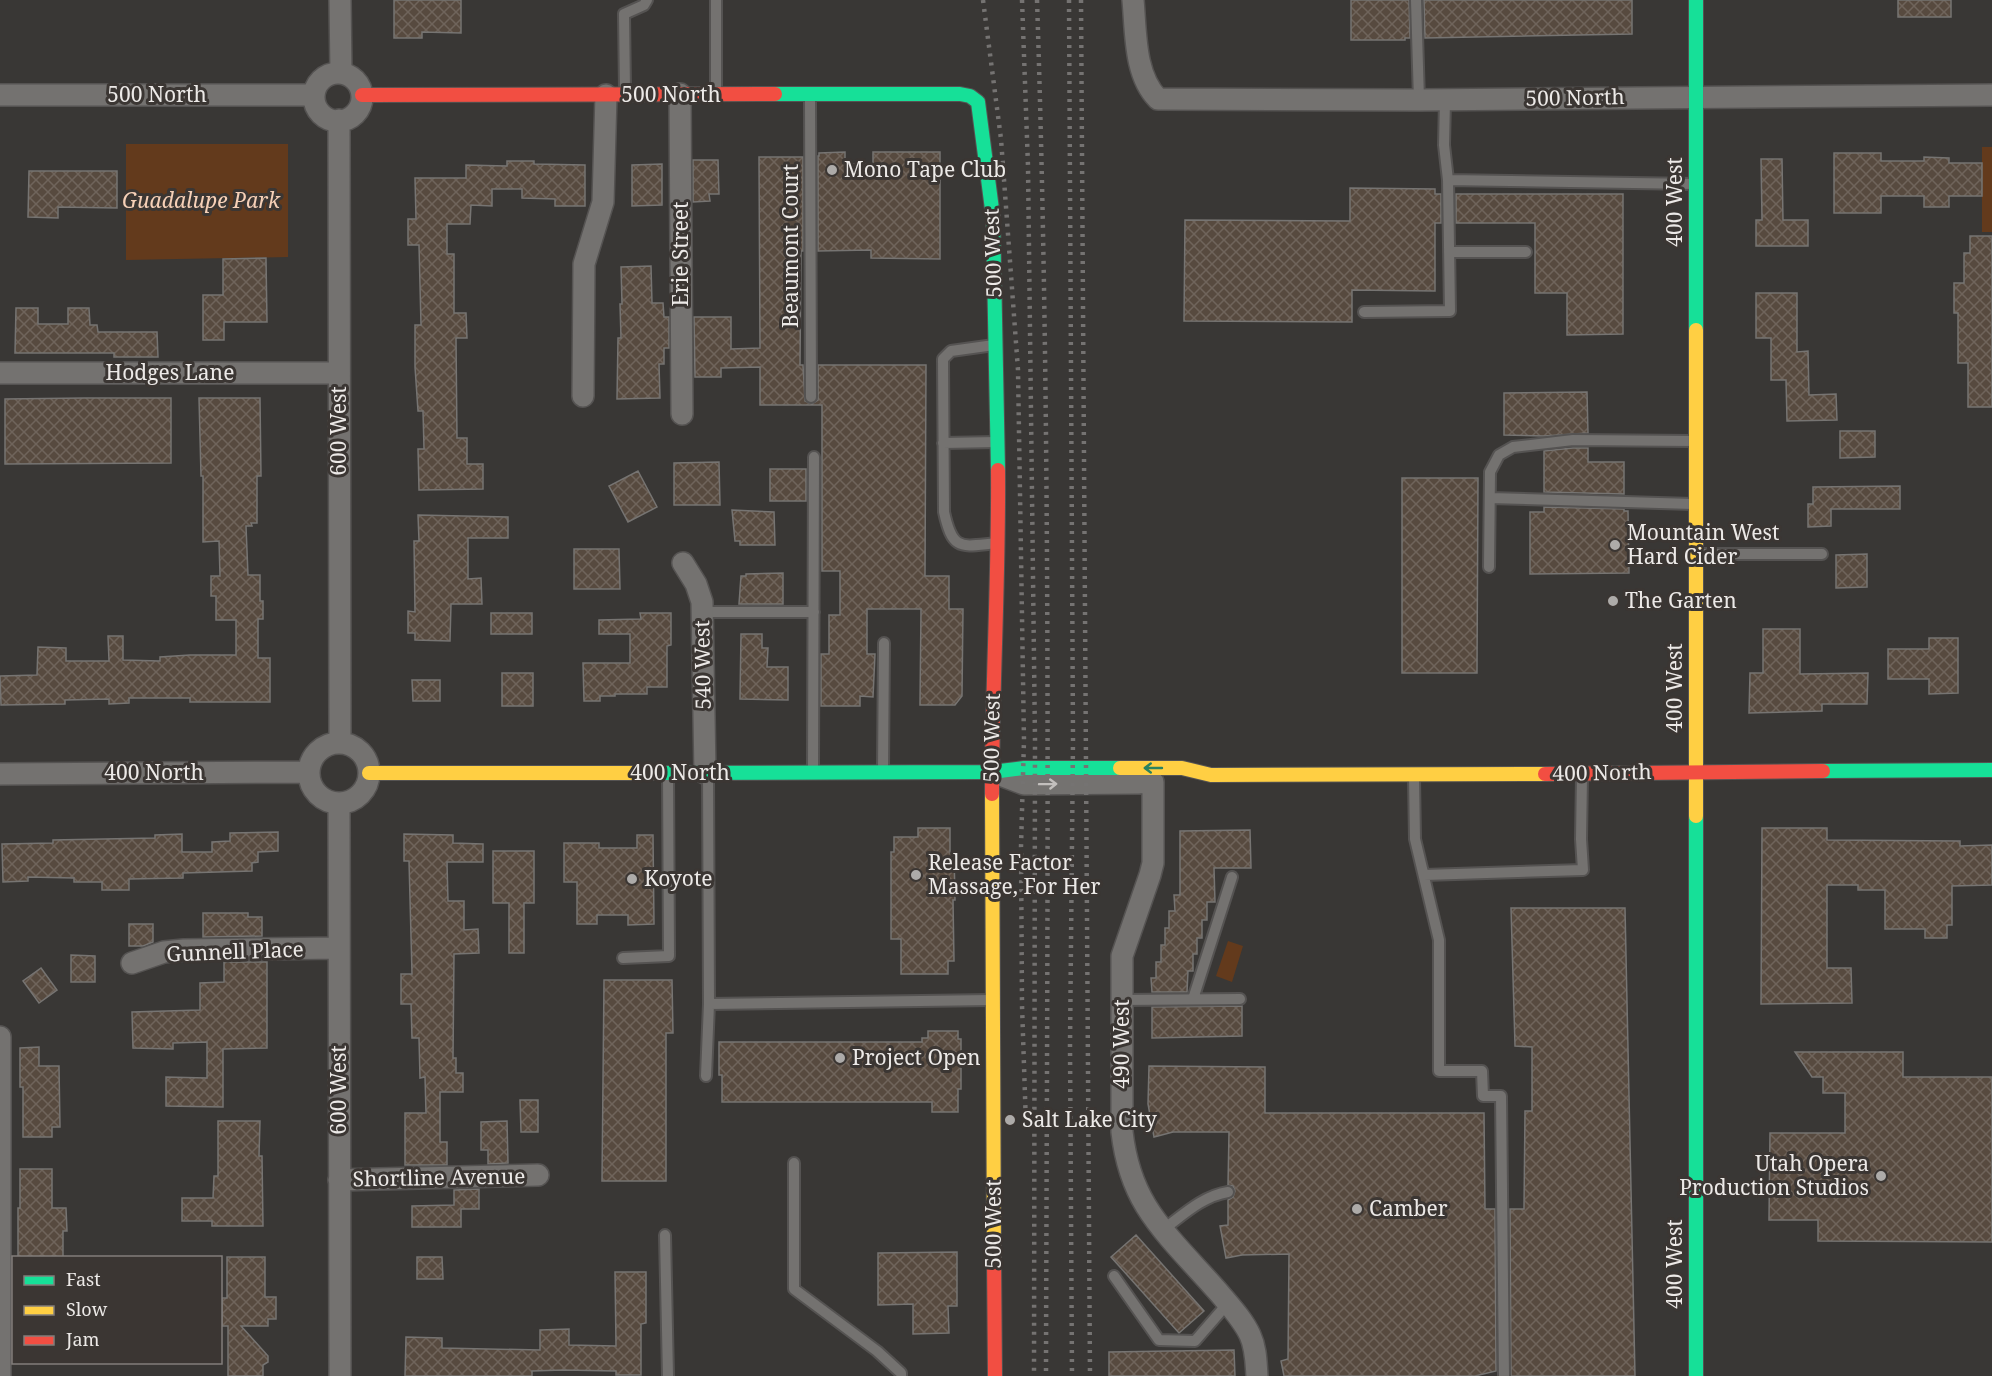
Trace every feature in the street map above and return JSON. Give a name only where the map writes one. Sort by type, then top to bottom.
[{"type":"street","points":[[340,0],[340,73]]},
{"type":"street","name":"500 North","points":[[1133,0],[1142,70],[1147,84],[1158,99],[1445,100],[1992,95]]},
{"type":"street","name":"400 West","points":[[1696,0],[1696,1376]]},
{"type":"street","points":[[340,73],[356,80],[362,95],[362,102],[351,117],[339,120],[324,115],[317,106],[315,95],[323,79],[328,75],[340,73]]},
{"type":"street","name":"Erie Street","points":[[680,94],[682,414]]},
{"type":"street","name":"500 North","points":[[362,95],[960,94],[970,96],[978,102]]},
{"type":"street","name":"500 North","points":[[0,95],[315,95]]},
{"type":"street","points":[[583,396],[584,264],[603,202],[616,95]]},
{"type":"street","name":"500 West","points":[[978,102],[993,217],[998,442],[999,543],[992,723],[995,1376]]},
{"type":"street","name":"600 West","points":[[339,120],[340,742]]},
{"type":"street","name":"Hodges Lane","points":[[0,373],[339,373]]},
{"type":"street","name":"540 West","points":[[683,563],[700,592],[703,612],[706,773]]},
{"type":"street","points":[[340,742],[361,752],[369,773],[365,788],[360,794],[347,802],[331,803],[317,795],[312,788],[308,772],[309,764],[324,746],[340,742]]},
{"type":"street","name":"400 North","points":[[369,773],[992,772],[1024,768],[1182,768],[1211,775],[1414,775],[1992,770]]},
{"type":"street","name":"400 North","points":[[0,774],[308,772]]},
{"type":"street","name":"400 North","points":[[992,772],[1024,784],[1182,782],[1211,775]]},
{"type":"street","name":"490 West","points":[[1153,782],[1153,863],[1122,956],[1122,1132],[1125,1156],[1145,1205],[1228,1304],[1251,1336],[1255,1349],[1257,1376]]},
{"type":"street","name":"600 West","points":[[339,803],[340,1376]]},
{"type":"street","name":"Gunnell Place","points":[[132,963],[164,952],[184,950],[339,948]]},
{"type":"street","points":[[0,1037],[0,1376]]},
{"type":"street","name":"Shortline Avenue","points":[[339,1180],[538,1175]]},
{"type":"lane","points":[[616,95],[624,14],[644,5],[647,0]]},
{"type":"lane","points":[[716,0],[716,94]]},
{"type":"lane","points":[[1416,0],[1419,100]]},
{"type":"lane","name":"Beaumont Court","points":[[810,94],[811,397]]},
{"type":"lane","points":[[1364,312],[1450,311],[1448,180],[1444,145],[1445,100]]},
{"type":"lane","points":[[1448,180],[1696,184]]},
{"type":"lane","points":[[1449,252],[1526,252]]},
{"type":"lane","points":[[996,345],[951,351],[943,359],[944,512],[949,535],[957,543],[965,545],[999,543]]},
{"type":"lane","points":[[1489,567],[1490,472],[1499,455],[1513,447],[1574,440],[1696,441]]},
{"type":"lane","points":[[943,443],[998,442]]},
{"type":"lane","points":[[813,772],[814,457]]},
{"type":"lane","points":[[1490,498],[1696,504]]},
{"type":"lane","points":[[1696,554],[1822,554]]},
{"type":"lane","points":[[703,612],[814,612]]},
{"type":"lane","points":[[883,772],[884,643]]},
{"type":"lane","points":[[623,958],[669,956],[668,773]]},
{"type":"lane","points":[[706,773],[709,1004],[706,1076]]},
{"type":"lane","points":[[1424,875],[1583,870],[1582,773]]},
{"type":"lane","points":[[1414,775],[1415,839],[1439,940],[1440,1071],[1482,1071],[1483,1096],[1501,1096],[1504,1376]]},
{"type":"lane","points":[[1193,999],[1232,877]]},
{"type":"lane","points":[[1121,1000],[1240,999]]},
{"type":"lane","points":[[709,1004],[994,1000]]},
{"type":"lane","points":[[794,1163],[794,1289],[876,1351],[901,1373],[901,1376]]},
{"type":"lane","points":[[1164,1229],[1199,1203],[1215,1194],[1228,1192]]},
{"type":"lane","points":[[665,1235],[668,1376]]},
{"type":"lane","points":[[1114,1276],[1159,1340],[1195,1341],[1228,1304]]},
{"type":"green space","name":"Guadalupe Park","points":[[126,144],[288,144],[288,257],[126,260]]},
{"type":"green space","points":[[1982,147],[1992,147],[1992,232],[1982,232]]},
{"type":"green space","points":[[1228,941],[1243,946],[1232,982],[1216,976]]},
{"type":"building","points":[[394,0],[461,0],[461,33],[422,32],[422,38],[394,38]]},
{"type":"building","points":[[1351,0],[1409,0],[1410,38],[1405,38],[1405,40],[1351,40]]},
{"type":"building","points":[[1424,0],[1632,0],[1632,34],[1425,38]]},
{"type":"building","points":[[1898,0],[1951,0],[1951,17],[1898,17]]},
{"type":"building","points":[[845,152],[845,164],[873,164],[873,152],[940,152],[940,259],[871,258],[871,250],[818,251],[818,156],[819,153]]},
{"type":"building","points":[[1834,153],[1881,153],[1881,161],[1924,161],[1924,157],[1949,158],[1949,163],[1982,163],[1982,196],[1949,196],[1949,207],[1924,207],[1924,196],[1881,196],[1881,213],[1834,213]]},
{"type":"building","points":[[759,157],[803,157],[800,365],[803,365],[805,401],[812,404],[818,400],[818,365],[926,365],[925,576],[949,576],[949,609],[963,609],[962,696],[955,705],[920,705],[921,609],[867,609],[867,654],[875,654],[873,697],[860,696],[860,706],[821,706],[821,654],[829,654],[829,615],[840,615],[840,571],[822,571],[822,405],[760,405],[760,367],[721,368],[721,377],[695,377],[694,317],[731,317],[731,349],[760,348]]},
{"type":"building","points":[[1761,159],[1782,159],[1783,220],[1808,220],[1808,246],[1756,246],[1756,220],[1762,220]]},
{"type":"building","points":[[693,160],[718,160],[719,194],[709,194],[710,201],[693,202]]},
{"type":"building","points":[[507,161],[585,165],[585,206],[555,206],[555,199],[522,198],[522,189],[492,189],[492,206],[471,205],[470,224],[447,224],[447,254],[454,254],[454,313],[466,313],[467,338],[456,338],[457,438],[467,438],[467,464],[483,464],[483,489],[419,490],[418,449],[424,449],[423,411],[418,411],[415,367],[415,325],[421,325],[419,245],[408,245],[408,219],[416,219],[415,178],[466,178],[466,165],[507,166]]},
{"type":"building","points":[[662,164],[662,205],[632,206],[632,165]]},
{"type":"building","points":[[29,171],[117,171],[117,208],[58,207],[58,218],[28,217]]},
{"type":"building","points":[[1350,188],[1435,189],[1435,194],[1441,194],[1441,223],[1435,223],[1435,291],[1352,290],[1352,322],[1184,321],[1185,220],[1350,221]]},
{"type":"building","points":[[1456,194],[1623,194],[1623,334],[1567,335],[1567,293],[1535,293],[1535,223],[1456,223]]},
{"type":"building","points":[[1970,236],[1992,236],[1992,407],[1968,407],[1968,363],[1958,363],[1958,313],[1954,313],[1954,283],[1964,283],[1964,253],[1970,253]]},
{"type":"building","points":[[266,258],[267,322],[224,322],[224,340],[203,340],[203,295],[223,295],[223,259]]},
{"type":"building","points":[[651,266],[652,303],[663,303],[664,317],[669,317],[669,348],[664,348],[664,364],[659,364],[660,398],[617,399],[618,338],[621,338],[621,267]]},
{"type":"building","points":[[1756,293],[1797,293],[1797,352],[1808,351],[1809,395],[1836,394],[1837,420],[1787,421],[1786,380],[1771,380],[1771,338],[1756,338]]},
{"type":"building","points":[[16,308],[38,308],[38,324],[68,324],[68,308],[89,308],[90,325],[97,325],[98,332],[157,332],[158,357],[114,357],[114,353],[15,353]]},
{"type":"building","points":[[1587,392],[1588,433],[1544,436],[1504,435],[1504,393]]},
{"type":"building","points":[[171,398],[171,463],[5,464],[5,399]]},
{"type":"building","points":[[199,398],[260,398],[261,476],[257,476],[257,523],[246,526],[248,575],[260,575],[263,619],[258,619],[258,658],[270,658],[270,702],[190,702],[190,698],[129,698],[129,703],[109,704],[109,699],[65,700],[65,704],[1,705],[0,676],[37,675],[38,647],[66,648],[66,661],[109,661],[108,636],[123,636],[123,660],[160,661],[160,657],[236,655],[236,620],[216,620],[216,596],[211,596],[211,576],[220,576],[219,541],[203,542],[203,476],[201,476]]},
{"type":"building","points":[[1840,431],[1875,431],[1875,457],[1840,458]]},
{"type":"building","points":[[1588,448],[1588,462],[1624,462],[1624,494],[1544,492],[1544,451]]},
{"type":"building","points":[[719,462],[720,505],[674,505],[674,463]]},
{"type":"building","points":[[770,469],[806,469],[806,501],[770,501]]},
{"type":"building","points":[[638,471],[657,507],[628,522],[609,486]]},
{"type":"building","points":[[1402,478],[1478,478],[1477,673],[1402,673]]},
{"type":"building","points":[[1900,486],[1900,509],[1831,509],[1831,526],[1808,527],[1808,504],[1813,504],[1813,487]]},
{"type":"building","points":[[1544,507],[1624,509],[1628,511],[1629,573],[1530,574],[1530,512],[1544,512]]},
{"type":"building","points":[[732,510],[774,512],[775,545],[740,545],[740,541],[735,541]]},
{"type":"building","points":[[418,515],[508,517],[508,538],[468,538],[468,579],[481,578],[482,604],[451,604],[450,641],[415,640],[415,633],[408,633],[408,611],[415,612],[414,541],[419,541]]},
{"type":"building","points":[[574,549],[619,549],[620,589],[574,589]]},
{"type":"building","points":[[1867,554],[1867,587],[1836,588],[1836,555]]},
{"type":"building","points":[[783,573],[783,604],[739,604],[741,576]]},
{"type":"building","points":[[491,613],[532,613],[532,634],[491,634]]},
{"type":"building","points":[[640,613],[671,613],[671,645],[667,646],[667,687],[647,687],[647,694],[615,694],[615,696],[600,696],[600,701],[584,701],[583,663],[630,663],[630,634],[599,634],[599,620],[641,619]]},
{"type":"building","points":[[1763,629],[1800,629],[1800,674],[1868,673],[1867,704],[1822,704],[1822,711],[1749,713],[1750,673],[1763,673]]},
{"type":"building","points":[[741,634],[762,634],[762,648],[768,648],[767,667],[788,667],[788,700],[740,699]]},
{"type":"building","points":[[1929,638],[1958,638],[1958,693],[1929,694],[1929,679],[1888,679],[1888,649],[1929,649]]},
{"type":"building","points":[[502,673],[533,673],[533,706],[502,706]]},
{"type":"building","points":[[412,680],[440,680],[440,701],[413,701]]},
{"type":"building","points":[[918,828],[950,828],[950,852],[954,852],[955,900],[953,900],[954,961],[948,961],[948,974],[901,974],[901,939],[891,939],[891,852],[894,852],[894,837],[918,837]]},
{"type":"building","points":[[1762,828],[1827,828],[1827,840],[1960,841],[1960,846],[1992,845],[1992,885],[1952,886],[1952,925],[1947,925],[1947,938],[1925,938],[1925,929],[1885,929],[1885,890],[1858,890],[1858,885],[1827,885],[1827,968],[1851,968],[1852,1003],[1761,1004]]},
{"type":"building","points":[[1250,830],[1251,868],[1214,868],[1215,902],[1207,902],[1207,920],[1202,920],[1202,938],[1197,938],[1197,954],[1193,954],[1193,971],[1188,971],[1187,992],[1152,992],[1151,978],[1156,978],[1156,962],[1161,962],[1161,945],[1165,945],[1165,928],[1169,928],[1169,911],[1175,911],[1174,895],[1180,895],[1180,831]]},
{"type":"building","points":[[278,832],[278,851],[258,852],[258,862],[252,863],[252,871],[183,873],[183,878],[129,879],[129,890],[102,890],[102,882],[74,882],[74,878],[28,877],[28,881],[3,882],[2,844],[53,843],[53,840],[155,838],[155,835],[182,834],[182,852],[212,852],[212,842],[230,841],[230,833]]},
{"type":"building","points":[[404,834],[453,835],[453,843],[483,844],[483,862],[447,862],[448,901],[464,901],[464,930],[478,929],[479,953],[454,954],[453,1058],[456,1058],[456,1073],[463,1073],[463,1092],[440,1092],[440,1142],[447,1142],[447,1165],[405,1165],[405,1113],[426,1113],[425,1077],[420,1078],[419,1038],[412,1038],[411,1004],[401,1004],[401,974],[412,974],[409,861],[404,861]]},
{"type":"building","points":[[637,835],[653,835],[654,924],[628,925],[628,915],[597,915],[597,924],[577,924],[577,882],[564,882],[564,843],[599,843],[599,848],[637,848]]},
{"type":"building","points":[[493,851],[534,851],[534,903],[524,903],[524,953],[509,953],[509,903],[493,903]]},
{"type":"building","points":[[1511,908],[1625,908],[1635,1376],[1511,1376],[1510,1209],[1524,1209],[1525,1111],[1532,1111],[1532,1047],[1515,1046]]},
{"type":"building","points":[[203,913],[248,913],[248,917],[262,917],[262,936],[203,937]]},
{"type":"building","points":[[129,924],[153,924],[153,942],[143,946],[129,946]]},
{"type":"building","points":[[71,955],[95,956],[95,982],[71,982]]},
{"type":"building","points":[[224,962],[267,962],[267,1048],[223,1049],[223,1107],[166,1106],[166,1077],[207,1078],[207,1042],[173,1043],[173,1049],[133,1048],[132,1012],[200,1010],[200,983],[224,982]]},
{"type":"building","points":[[41,968],[57,990],[39,1003],[23,981]]},
{"type":"building","points":[[604,980],[672,980],[673,1033],[666,1033],[666,1181],[602,1181]]},
{"type":"building","points":[[1242,1006],[1242,1036],[1152,1038],[1152,1007]]},
{"type":"building","name":"Project Open","points":[[928,1031],[958,1031],[958,1039],[961,1039],[961,1089],[958,1089],[958,1112],[932,1112],[932,1102],[722,1102],[719,1042],[922,1042],[922,1038],[928,1038]]},
{"type":"building","points":[[39,1047],[39,1066],[59,1066],[60,1127],[52,1127],[52,1137],[23,1137],[20,1048]]},
{"type":"building","name":"Utah Opera Production Studios","points":[[1795,1052],[1903,1052],[1903,1077],[1992,1077],[1992,1242],[1818,1241],[1818,1220],[1769,1220],[1770,1133],[1845,1133],[1845,1093],[1823,1093],[1823,1077],[1812,1077]]},
{"type":"building","name":"Camber","points":[[1149,1066],[1265,1067],[1265,1113],[1484,1113],[1485,1209],[1495,1209],[1496,1371],[1475,1376],[1284,1376],[1281,1361],[1288,1359],[1289,1254],[1242,1255],[1226,1258],[1220,1226],[1228,1225],[1228,1200],[1233,1197],[1235,1191],[1233,1186],[1228,1185],[1229,1132],[1173,1132],[1154,1137],[1148,1104]]},
{"type":"building","points":[[520,1100],[538,1100],[538,1132],[521,1132]]},
{"type":"building","points":[[218,1121],[260,1121],[259,1156],[262,1156],[263,1226],[212,1226],[212,1221],[182,1221],[182,1198],[213,1198],[214,1176],[218,1176]]},
{"type":"building","points":[[507,1121],[508,1163],[488,1164],[488,1150],[481,1150],[481,1122]]},
{"type":"building","points":[[20,1169],[52,1169],[52,1208],[66,1208],[67,1231],[63,1231],[63,1256],[18,1256],[18,1208],[20,1208]]},
{"type":"building","points":[[479,1189],[479,1209],[461,1209],[461,1227],[412,1227],[412,1206],[454,1205],[454,1190]]},
{"type":"building","points":[[1136,1235],[1204,1311],[1179,1333],[1111,1257]]},
{"type":"building","points":[[957,1252],[957,1306],[948,1306],[949,1333],[913,1334],[913,1304],[878,1305],[878,1253]]},
{"type":"building","points":[[227,1257],[265,1257],[265,1297],[276,1297],[276,1319],[268,1319],[268,1326],[241,1326],[268,1356],[268,1362],[263,1365],[263,1376],[228,1376],[228,1326],[222,1326],[222,1298],[227,1298]]},
{"type":"building","points":[[417,1257],[442,1257],[443,1279],[417,1279]]},
{"type":"building","points":[[615,1272],[646,1272],[646,1323],[641,1324],[641,1375],[616,1375],[616,1371],[563,1370],[532,1371],[532,1376],[405,1376],[406,1337],[442,1338],[442,1348],[540,1350],[540,1330],[569,1329],[569,1345],[616,1346]]},
{"type":"building","points":[[1234,1350],[1235,1376],[1109,1376],[1109,1352]]},
{"type":"railway","points":[[983,0],[1001,139],[1018,370],[1024,740],[1021,847],[1022,1005],[1026,1126]]},
{"type":"railway","points":[[1022,0],[1028,166],[1035,740],[1034,1376]]},
{"type":"railway","points":[[1037,0],[1047,516],[1046,1376]]},
{"type":"railway","points":[[1069,0],[1073,740],[1070,1045],[1072,1376]]},
{"type":"railway","points":[[1081,0],[1090,1376]]},
{"type":"traffic: fast","points":[[1696,0],[1696,330]]},
{"type":"traffic: fast","points":[[775,94],[960,94],[970,96],[978,102],[993,217],[998,470]]},
{"type":"traffic: fast","points":[[653,773],[992,772],[1024,768],[1120,768]]},
{"type":"traffic: fast","points":[[1823,771],[1992,770]]},
{"type":"traffic: fast","points":[[1696,816],[1696,1376]]},
{"type":"traffic: slow","points":[[1696,330],[1696,816]]},
{"type":"traffic: slow","points":[[1120,768],[1182,768],[1211,775],[1545,774]]},
{"type":"traffic: slow","points":[[369,773],[653,773]]},
{"type":"traffic: slow","points":[[992,794],[994,1258]]},
{"type":"traffic: jam","points":[[362,95],[775,94]]},
{"type":"traffic: jam","points":[[992,794],[998,470]]},
{"type":"traffic: jam","points":[[1545,774],[1823,771]]},
{"type":"traffic: jam","points":[[994,1258],[995,1376]]},
{"type":"place","name":"Mono Tape Club","points":[[832,170]]},
{"type":"place","name":"Mountain West Hard Cider","points":[[1615,545]]},
{"type":"place","name":"The Garten","points":[[1613,601]]},
{"type":"place","name":"Release Factor Massage, For Her","points":[[916,875]]},
{"type":"place","name":"Koyote","points":[[632,879]]},
{"type":"place","name":"Project Open","points":[[840,1058]]},
{"type":"place","name":"Salt Lake City","points":[[1010,1120]]},
{"type":"place","name":"Utah Opera Production Studios","points":[[1881,1176]]},
{"type":"place","name":"Camber","points":[[1357,1209]]}]
